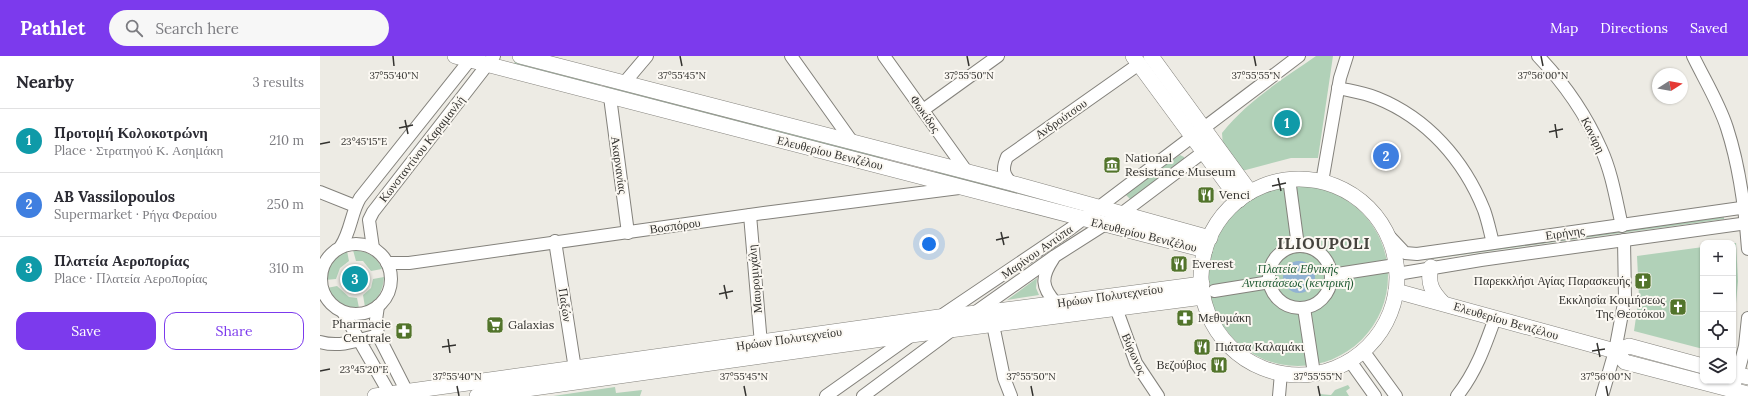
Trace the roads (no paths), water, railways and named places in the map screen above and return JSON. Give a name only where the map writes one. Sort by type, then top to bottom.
[{"type":"main road","name":"Ελευθερίου Βενιζέλου","points":[[520,56],[625,82],[1099,207],[1207,244]]},
{"type":"main road","name":"Ελευθερίου Βενιζέλου","points":[[466,57],[490,60],[610,97],[1083,220],[1207,244]]},
{"type":"main road","points":[[1145,58],[1244,196]]},
{"type":"main road","points":[[1308,180],[1322,182],[1346,191],[1364,204],[1379,220],[1389,236],[1396,291],[1390,314],[1379,335],[1364,352],[1332,370],[1314,374],[1281,373],[1258,366],[1238,354],[1223,339],[1211,320],[1206,290],[1207,244],[1222,217],[1244,196],[1275,182],[1308,180]]},
{"type":"main road","points":[[1432,267],[1430,284],[1434,293],[1443,303]]},
{"type":"main road","name":"Ηρώων Πολυτεχνείου","points":[[477,396],[530,392],[952,330],[991,318],[1056,303],[1206,290]]},
{"type":"main road","name":"Ηρώων Πολυτεχνείου","points":[[386,395],[408,394],[939,317],[972,314],[991,318],[1116,308],[1206,290]]},
{"type":"main road","name":"Ελευθερίου Βενιζέλου","points":[[1396,291],[1615,352],[1625,362],[1732,393],[1748,394]]},
{"type":"main road","points":[[1615,352],[1629,346],[1700,365]]},
{"type":"street","points":[[625,82],[647,56]]},
{"type":"street","points":[[791,56],[853,143]]},
{"type":"street","name":"Φωκίδος","points":[[884,56],[967,172]]},
{"type":"street","points":[[923,110],[998,56]]},
{"type":"street","name":"Μαρίνου Αντύπα","points":[[826,396],[911,335],[1083,220],[1299,56]]},
{"type":"street","points":[[1322,182],[1341,72],[1347,56]]},
{"type":"street","name":"Κανάρη","points":[[1538,56],[1568,92],[1602,150],[1614,188],[1622,226]]},
{"type":"street","points":[[1693,56],[1726,127],[1737,164],[1746,208],[1748,249]]},
{"type":"street","name":"Κωνσταντίνου Καραμανλή","points":[[341,246],[347,237],[355,206],[466,57]]},
{"type":"street","name":"Ανδρούτσου","points":[[1011,183],[1004,175],[1002,168],[1007,157],[1145,58]]},
{"type":"street","name":"Κωνσταντίνου Καραμανλή","points":[[373,248],[369,220],[373,212],[490,60]]},
{"type":"street","points":[[1338,88],[1375,97],[1396,107],[1413,117],[1439,140],[1466,173],[1484,211],[1493,243]]},
{"type":"street","name":"Ακαρνανίας","points":[[610,97],[628,233]]},
{"type":"street","name":"Μαρίνου Αντύπα","points":[[863,396],[972,314],[1055,256],[1121,214],[1209,148]]},
{"type":"street","points":[[1290,186],[1298,246]]},
{"type":"street","name":"Βοσπόρου","points":[[387,263],[409,263],[750,215],[963,188]]},
{"type":"street","points":[[320,192],[355,206]]},
{"type":"street","name":"Ειρήνης","points":[[1389,236],[1405,253],[1417,254],[1746,208]]},
{"type":"street","name":"Μαυρομιχάλη","points":[[750,215],[761,344]]},
{"type":"street","name":"Ειρήνης","points":[[1331,275],[1432,267],[1747,223]]},
{"type":"street","points":[[1602,396],[1615,352],[1625,298],[1624,240]]},
{"type":"street","name":"Παξών","points":[[555,242],[575,369]]},
{"type":"street","points":[[357,243],[373,248],[381,254],[387,263],[391,279],[390,289],[378,306],[362,314],[343,312],[332,305],[324,295],[320,283],[320,274],[325,261],[333,251],[341,246],[357,243]]},
{"type":"street","points":[[1298,246],[1307,247],[1324,257],[1331,275],[1330,285],[1324,295],[1314,304],[1304,308],[1295,308],[1280,301],[1272,292],[1270,282],[1270,269],[1277,257],[1286,250],[1298,246]]},
{"type":"street","points":[[1055,256],[1046,269],[1044,279],[1049,296],[1056,303]]},
{"type":"street","points":[[1206,290],[1270,282]]},
{"type":"street","points":[[378,306],[376,320],[378,334],[408,394]]},
{"type":"street","name":"Βύρωνος","points":[[1116,308],[1136,363],[1158,396]]},
{"type":"street","points":[[1304,308],[1313,368]]},
{"type":"street","points":[[343,312],[359,340],[386,395]]},
{"type":"street","points":[[991,318],[1004,378],[1011,396]]},
{"type":"street","points":[[1457,396],[1480,360],[1495,318]]},
{"type":"street","points":[[1732,393],[1740,375],[1748,318]]},
{"type":"street","points":[[320,342],[333,344],[359,340],[378,334]]},
{"type":"street","points":[[1364,352],[1396,396]]},
{"type":"street","points":[[1350,361],[1375,396]]},
{"type":"street","points":[[1280,396],[1281,373]]},
{"type":"water","points":[[1296,261],[1302,261],[1312,268],[1315,277],[1314,283],[1308,290],[1302,293],[1296,293],[1286,286],[1283,280],[1283,274],[1290,264]]},
{"type":"place","name":"Προτομή Κολοκοτρώνη","points":[[1287,123]]},
{"type":"place","name":"AB Vassilopoulos","points":[[1386,156]]},
{"type":"place","name":"National Resistance Museum","points":[[1112,165]]},
{"type":"place","name":"Venci","points":[[1206,195]]},
{"type":"place","name":"Everest","points":[[1179,264]]},
{"type":"place","name":"Πλατεία Αεροπορίας","points":[[355,279]]},
{"type":"place","name":"Παρεκκλήσι Αγίας Παρασκευής","points":[[1643,281]]},
{"type":"place","name":"Εκκλησία Κοιμήσεως Της Θεοτόκου","points":[[1678,307]]},
{"type":"place","name":"Μεθυμάκη","points":[[1185,318]]},
{"type":"place","name":"Galaxias","points":[[495,325]]},
{"type":"place","name":"Pharmacie Centrale","points":[[404,331]]},
{"type":"place","name":"Πιάτσα Καλαμάκι","points":[[1202,347]]},
{"type":"place","name":"Βεζούβιος","points":[[1219,365]]},
{"type":"district","name":"ILIOUPOLI","points":[[1324,243]]},
{"type":"park label","name":"Πλατεία Εθνικής Αντιστάσεως (κεντρική)","points":[[1298,276]]}]
